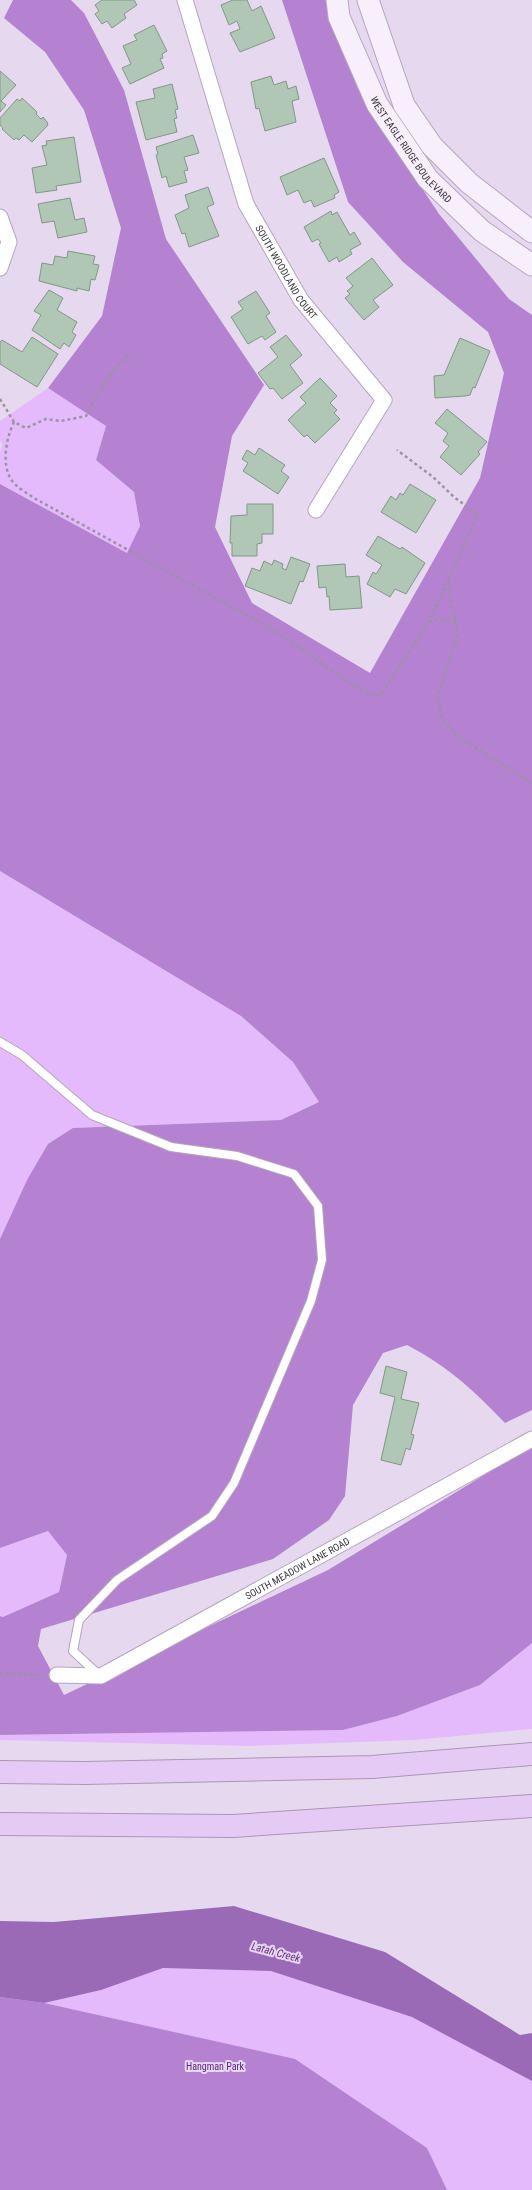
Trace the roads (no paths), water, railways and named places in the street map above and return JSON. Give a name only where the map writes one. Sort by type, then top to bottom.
[{"type":"highway","points":[[0,1772],[84,1773],[372,1767],[532,1754]]},
{"type":"highway","points":[[0,1824],[233,1826],[532,1806]]},
{"type":"street","name":"SOUTH WOODLAND COURT","points":[[185,0],[246,204],[301,300],[384,400],[316,510]]},
{"type":"street","name":"WEST EAGLE RIDGE BOULEVARD","points":[[337,0],[339,17],[377,104],[428,179],[482,231],[532,265]]},
{"type":"street","name":"WEST EAGLE RIDGE BOULEVARD","points":[[368,0],[404,105],[432,146],[469,183],[532,232]]},
{"type":"street","points":[[0,217],[9,242],[0,268]]},
{"type":"street","name":"SOUTH MEADOW LANE ROAD","points":[[101,1676],[532,1439]]},
{"type":"street","points":[[57,1675],[101,1676]]},
{"type":"lane","points":[[0,1042],[22,1055],[92,1115],[171,1147],[237,1156],[294,1174],[318,1206],[322,1260],[311,1301],[234,1483],[212,1516],[117,1580],[79,1620],[73,1651],[101,1676]]},
{"type":"water","name":"Latah Creek","points":[[234,1906],[385,1952],[520,2035],[532,2033],[532,2081],[412,2017],[271,1971],[163,1968],[101,1990],[44,2003],[0,1997],[0,1921],[54,1922]]},
{"type":"park label","name":"Hangman Park","points":[[215,2066]]}]
